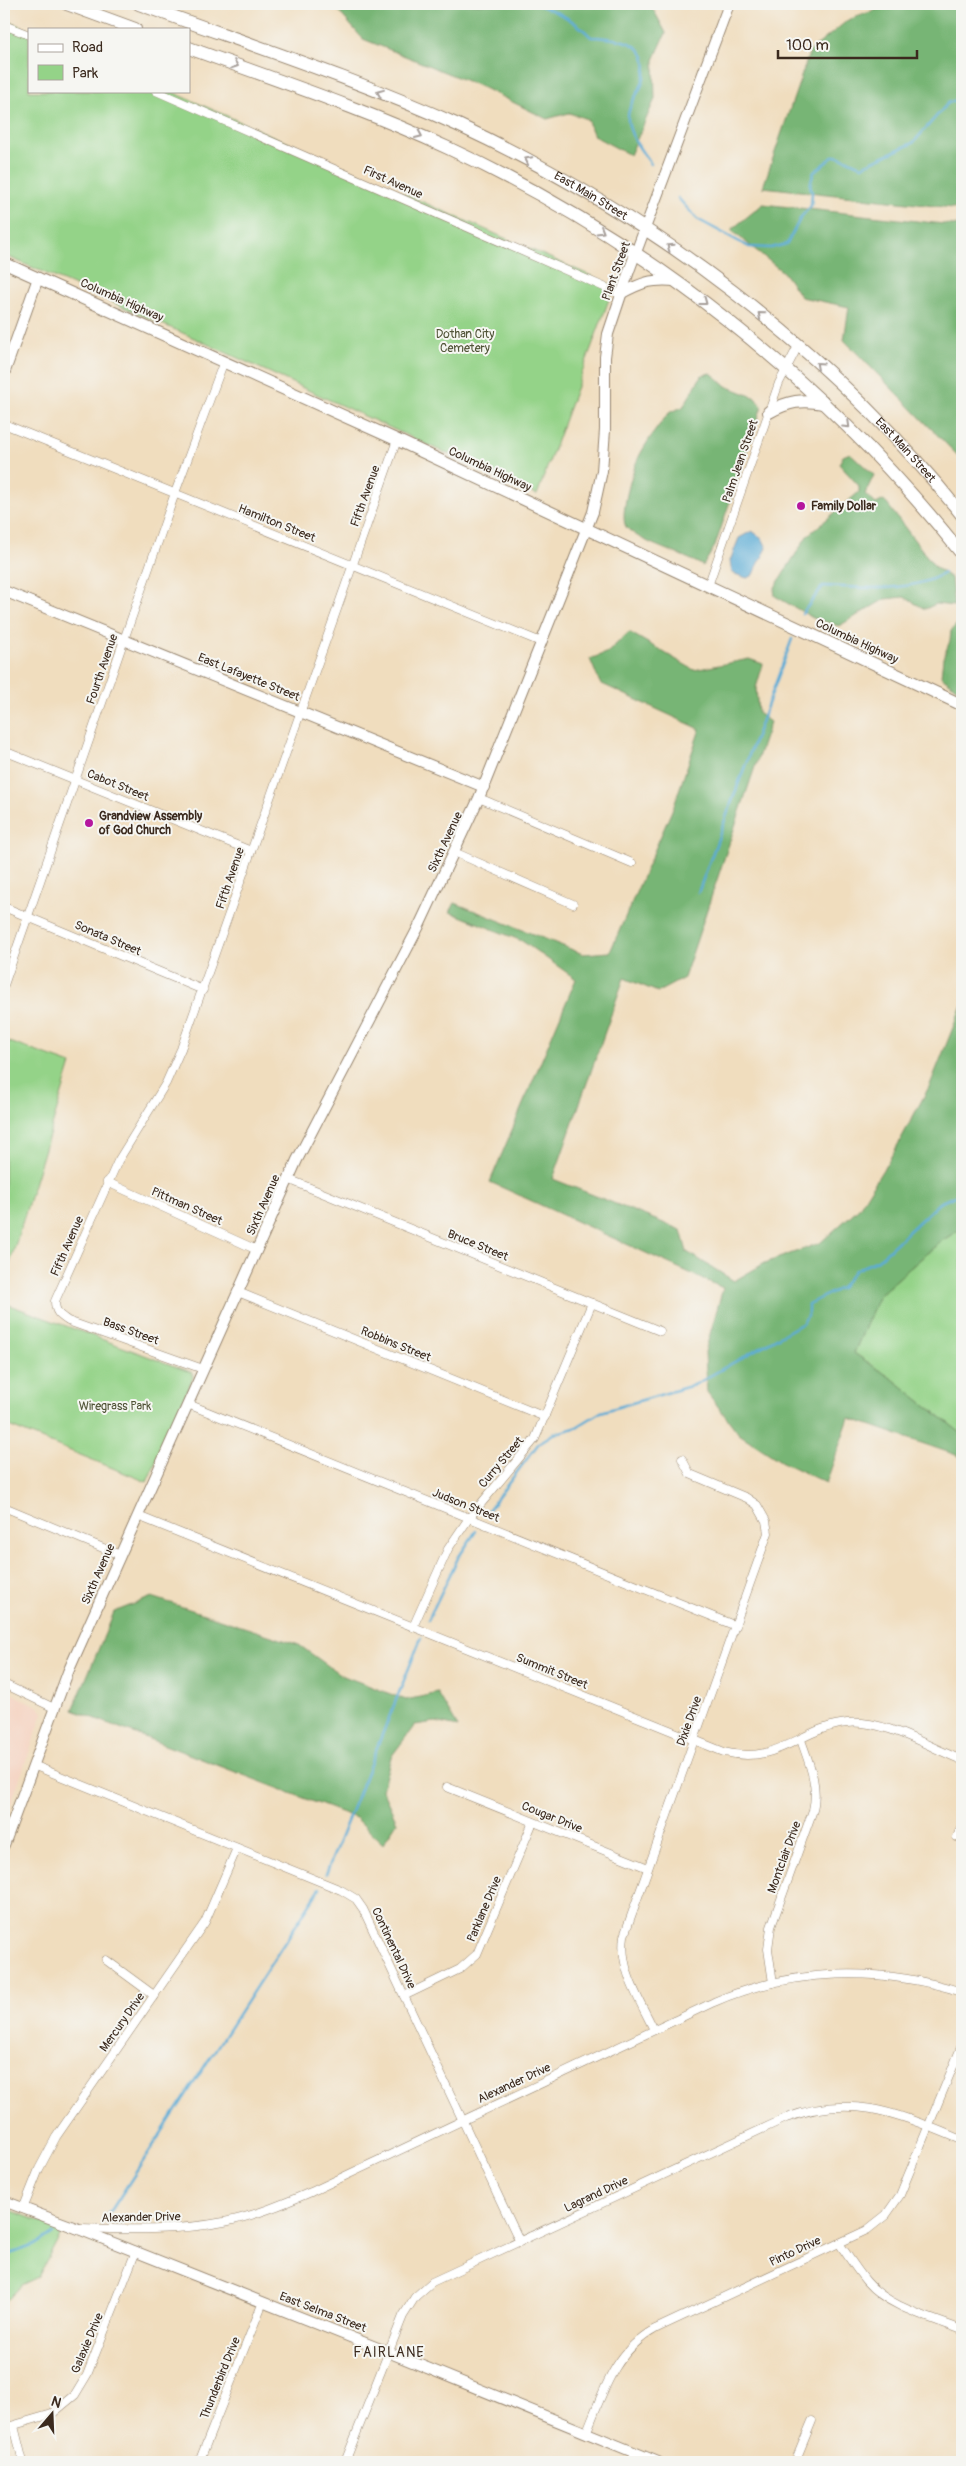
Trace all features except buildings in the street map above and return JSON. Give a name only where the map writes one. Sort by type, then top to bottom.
[{"type":"main road","points":[[67,4],[132,28]]},
{"type":"main road","name":"East Main Street","points":[[139,4],[368,88],[458,125],[536,165],[645,230],[736,295],[798,346],[879,423],[921,467],[962,515]]},
{"type":"main road","name":"East Main Street","points":[[190,48],[360,111],[448,148],[525,187],[636,253],[676,281],[786,368],[824,403],[902,483],[962,554]]},
{"type":"main road","name":"Columbia Highway","points":[[4,263],[397,440],[962,705]]},
{"type":"main road","points":[[769,412],[791,401],[803,400],[824,403]]},
{"type":"street","name":"Plant Street","points":[[565,583],[597,498],[602,471],[605,430],[605,346],[620,294],[729,4]]},
{"type":"street","points":[[4,24],[28,36]]},
{"type":"street","name":"First Avenue","points":[[158,92],[620,294]]},
{"type":"street","points":[[4,374],[38,278]]},
{"type":"street","points":[[620,294],[643,282],[654,280],[676,281]]},
{"type":"street","name":"Palm Jean Street","points":[[708,586],[769,412],[786,368],[798,346]]},
{"type":"street","name":"Fourth Avenue","points":[[4,985],[175,493],[224,361]]},
{"type":"street","name":"Hamilton Street","points":[[4,424],[541,642]]},
{"type":"street","name":"Fifth Avenue","points":[[55,1309],[55,1301],[118,1161],[170,1074],[203,990],[397,440]]},
{"type":"street","name":"Sixth Avenue","points":[[4,1845],[54,1708],[203,1369],[288,1179],[324,1106],[419,926],[479,798],[565,583]]},
{"type":"street","name":"East Lafayette Street","points":[[4,592],[484,787]]},
{"type":"street","name":"Cabot Street","points":[[4,752],[251,851]]},
{"type":"street","points":[[479,798],[632,863]]},
{"type":"street","points":[[454,852],[573,904]]},
{"type":"street","name":"Sonata Street","points":[[4,908],[203,990]]},
{"type":"street","name":"Bruce Street","points":[[288,1179],[660,1331]]},
{"type":"street","name":"Pittman Street","points":[[108,1182],[257,1250]]},
{"type":"street","name":"Robbins Street","points":[[238,1292],[545,1417]]},
{"type":"street","name":"Curry Street","points":[[413,1627],[438,1568],[469,1518],[535,1439],[592,1303]]},
{"type":"street","name":"Bass Street","points":[[55,1309],[59,1315],[68,1321],[203,1369]]},
{"type":"street","name":"Judson Street","points":[[188,1404],[736,1626]]},
{"type":"street","name":"Dixie Drive","points":[[654,2030],[625,1969],[623,1956],[626,1929],[767,1540],[766,1521],[757,1505],[747,1498],[690,1474],[682,1459]]},
{"type":"street","points":[[4,1507],[120,1556]]},
{"type":"street","name":"Summit Street","points":[[138,1516],[724,1752],[752,1756],[772,1752],[835,1725],[867,1723],[962,1760]]},
{"type":"street","points":[[4,1684],[54,1708]]},
{"type":"street","name":"Montclair Drive","points":[[772,1983],[768,1956],[770,1927],[813,1810],[815,1798],[813,1774],[800,1740]]},
{"type":"street","name":"Continental Drive","points":[[33,1765],[346,1892],[356,1899],[363,1909],[520,2242]]},
{"type":"street","name":"Cougar Drive","points":[[447,1787],[648,1868]]},
{"type":"street","name":"Parklane Drive","points":[[404,1996],[460,1969],[477,1954],[533,1822]]},
{"type":"street","points":[[957,1837],[962,1825]]},
{"type":"street","name":"Mercury Drive","points":[[23,2208],[39,2169],[56,2137],[205,1922],[237,1848]]},
{"type":"street","points":[[106,1960],[155,1996]]},
{"type":"street","name":"Alexander Drive","points":[[76,2228],[176,2228],[198,2226],[246,2216],[311,2192],[730,1995],[772,1983],[827,1974],[865,1974],[914,1979],[962,1992]]},
{"type":"street","name":"Pinto Drive","points":[[587,2431],[617,2363],[637,2340],[839,2243],[874,2225],[892,2209],[900,2196],[962,2045]]},
{"type":"street","name":"Lagrand Drive","points":[[345,2462],[402,2316],[423,2289],[432,2282],[798,2113],[834,2106],[860,2106],[896,2114],[962,2140]]},
{"type":"street","name":"East Selma Street","points":[[4,2201],[136,2251],[587,2431],[658,2462]]},
{"type":"street","points":[[839,2243],[866,2281],[883,2296],[903,2307],[962,2330]]},
{"type":"street","name":"Galaxie Drive","points":[[4,2428],[52,2414],[75,2395],[87,2375],[136,2251]]},
{"type":"street","name":"Thunderbird Drive","points":[[199,2462],[263,2302]]},
{"type":"street","points":[[795,2462],[812,2421]]},
{"type":"street","points":[[14,2426],[23,2462]]},
{"type":"shaded area","points":[[4,1690],[39,1707],[43,1713],[4,1823]]},
{"type":"green space","points":[[332,4],[641,4],[653,9],[666,33],[654,60],[655,99],[630,155],[594,136],[587,119],[569,113],[547,119],[484,88],[363,39]]},
{"type":"green space","points":[[892,4],[962,4],[962,209],[763,187],[810,51],[848,20]]},
{"type":"green space","name":"Dothan City Cemetery","points":[[4,19],[28,30],[28,92],[172,92],[614,286],[537,495],[194,338],[4,255]]},
{"type":"green space","points":[[763,204],[962,226],[962,460],[844,340],[849,307],[801,297],[784,273],[731,230]]},
{"type":"green space","points":[[711,373],[726,386],[754,397],[762,406],[715,546],[703,566],[634,534],[627,528],[624,515],[632,475],[643,449],[669,413],[683,407],[702,375]]},
{"type":"green space","points":[[850,453],[874,475],[865,494],[876,504],[884,500],[935,567],[951,578],[954,606],[936,604],[925,609],[904,597],[885,599],[839,626],[813,618],[775,596],[774,589],[807,536],[859,492],[859,486],[839,464],[843,456]]},
{"type":"green space","points":[[962,618],[962,693],[941,676],[943,658],[950,641],[951,631]]},
{"type":"green space","points":[[629,632],[694,670],[749,659],[763,664],[756,688],[758,713],[770,722],[684,978],[658,992],[624,978],[553,1179],[681,1230],[687,1252],[734,1281],[765,1263],[820,1243],[859,1208],[895,1150],[930,1085],[962,1005],[962,1228],[940,1242],[879,1295],[854,1353],[894,1380],[962,1434],[962,1457],[849,1418],[826,1483],[782,1462],[739,1434],[707,1392],[705,1352],[723,1288],[490,1182],[576,979],[522,941],[450,912],[455,903],[583,954],[610,952],[673,808],[700,729],[600,683],[590,659],[608,652]]},
{"type":"green space","points":[[4,1040],[71,1064],[4,1282]]},
{"type":"green space","points":[[962,1228],[962,1434],[894,1380],[854,1353],[879,1295],[940,1242]]},
{"type":"green space","name":"Wiregrass Park","points":[[4,1303],[193,1373],[193,1377],[147,1482],[4,1424]]},
{"type":"green space","points":[[152,1597],[299,1645],[341,1675],[406,1700],[438,1693],[458,1727],[435,1722],[415,1725],[391,1757],[382,1790],[397,1822],[383,1844],[356,1818],[73,1710],[114,1612]]},
{"type":"green space","points":[[4,2208],[63,2230],[38,2277],[21,2285],[4,2304]]},
{"type":"water","points":[[752,531],[762,538],[767,548],[752,576],[747,578],[732,573],[730,561],[739,538]]},
{"type":"waterway","points":[[536,4],[566,17],[591,37],[615,39],[634,46],[641,51],[645,60],[645,70],[642,84],[629,110],[628,120],[633,137],[651,164]]},
{"type":"waterway","points":[[678,198],[697,219],[749,247],[771,248],[787,244],[801,217],[811,206],[812,193],[810,184],[814,172],[834,156],[862,166],[913,143],[948,103],[962,98]]},
{"type":"waterway","points":[[802,614],[823,586],[885,588],[917,584],[944,573]]},
{"type":"waterway","points":[[698,893],[792,639]]},
{"type":"waterway","points":[[962,723],[959,730],[962,751]]},
{"type":"waterway","points":[[486,1513],[539,1443],[553,1434],[575,1428],[601,1412],[694,1385],[803,1323],[808,1314],[808,1304],[841,1288],[855,1270],[878,1260],[939,1203],[962,1193]]},
{"type":"waterway","points":[[428,1620],[458,1558],[476,1531]]},
{"type":"waterway","points":[[326,1874],[421,1638]]},
{"type":"waterway","points":[[107,2217],[320,1888]]},
{"type":"waterway","points":[[4,2260],[13,2253],[35,2245],[53,2233]]},
{"type":"place","name":"Family Dollar","points":[[801,506]]},
{"type":"place","name":"Grandview Assembly of God Church","points":[[89,823]]},
{"type":"district","name":"FAIRLANE","points":[[389,2352]]}]
